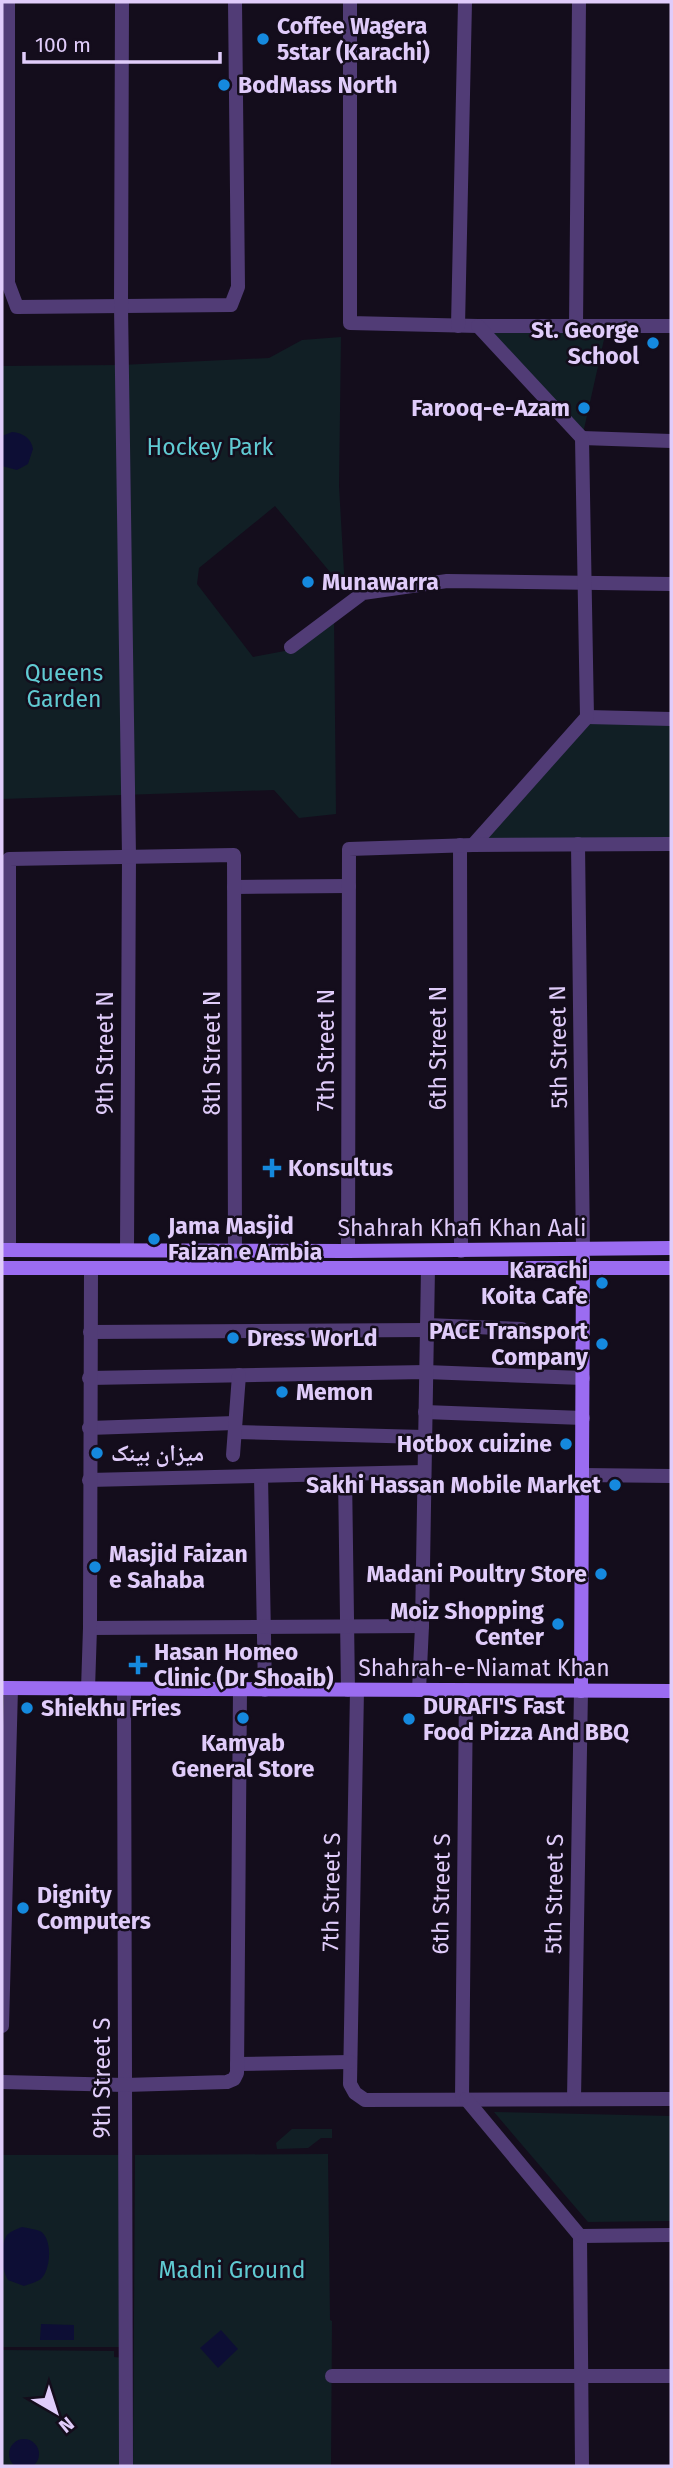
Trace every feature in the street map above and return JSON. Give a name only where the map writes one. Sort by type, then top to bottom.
[{"type":"main road","name":"Shahrah Khafi Khan Aali","points":[[6,1250],[235,1252],[671,1248]]},
{"type":"main road","points":[[96,1268],[101,1249]]},
{"type":"main road","points":[[581,1691],[583,1250]]},
{"type":"main road","name":"Shahrah Khafi Khan Aali","points":[[2,1268],[671,1268]]},
{"type":"main road","name":"Shahrah-e-Niamat Khan","points":[[6,1688],[671,1691]]},
{"type":"street","points":[[8,2],[8,283],[17,307],[231,305],[238,287],[235,2]]},
{"type":"street","points":[[121,306],[122,2]]},
{"type":"street","points":[[350,2],[351,323],[671,326]]},
{"type":"street","points":[[458,326],[465,2]]},
{"type":"street","points":[[576,326],[579,2]]},
{"type":"street","name":"9th Street N","points":[[121,306],[129,857],[127,1250]]},
{"type":"street","points":[[466,845],[587,718],[582,438],[478,326]]},
{"type":"street","points":[[582,438],[671,441]]},
{"type":"street","points":[[291,647],[363,593],[447,581],[671,584]]},
{"type":"street","points":[[587,718],[671,719]]},
{"type":"street","name":"5th Street N","points":[[578,844],[583,1250]]},
{"type":"street","points":[[466,845],[671,844]]},
{"type":"street","name":"7th Street N","points":[[348,1251],[349,849],[466,845]]},
{"type":"street","name":"6th Street N","points":[[461,1251],[466,845]]},
{"type":"street","name":"8th Street N","points":[[129,857],[234,855],[235,1252]]},
{"type":"street","points":[[6,1250],[5,885],[9,859],[129,857]]},
{"type":"street","points":[[234,887],[349,886]]},
{"type":"street","points":[[88,1689],[89,1378],[96,1268]]},
{"type":"street","points":[[419,1690],[428,1268]]},
{"type":"street","points":[[90,1332],[426,1327],[522,1329]]},
{"type":"street","points":[[89,1378],[426,1372],[583,1378]]},
{"type":"street","points":[[233,1455],[239,1375]]},
{"type":"street","points":[[425,1412],[583,1418]]},
{"type":"street","points":[[89,1428],[235,1428],[424,1437]]},
{"type":"street","points":[[89,1480],[423,1472]]},
{"type":"street","name":"7th Street S","points":[[345,1474],[346,1626],[353,1690],[350,2084],[355,2093],[366,2100],[464,2099]]},
{"type":"street","points":[[582,1475],[671,1476]]},
{"type":"street","points":[[261,1476],[265,1689]]},
{"type":"street","points":[[90,1628],[422,1626]]},
{"type":"street","points":[[2,2026],[6,1688]]},
{"type":"street","name":"9th Street S","points":[[124,1689],[126,2466]]},
{"type":"street","points":[[2,2082],[125,2085],[227,2082],[234,2079],[237,2073],[240,1689]]},
{"type":"street","name":"6th Street S","points":[[464,2099],[466,1690]]},
{"type":"street","name":"5th Street S","points":[[574,2099],[581,1691]]},
{"type":"street","points":[[237,2064],[350,2062]]},
{"type":"street","points":[[464,2099],[671,2099]]},
{"type":"street","points":[[464,2099],[580,2236],[583,2466]]},
{"type":"street","points":[[580,2236],[671,2235]]},
{"type":"street","points":[[332,2376],[671,2376]]},
{"type":"green space","points":[[478,326],[607,326],[582,438]]},
{"type":"green space","name":"Hockey Park","points":[[341,337],[339,486],[345,590],[275,506],[199,568],[197,584],[253,657],[290,650],[334,618],[336,814],[299,818],[274,790],[2,799],[2,366],[121,365],[269,358],[302,340]]},
{"type":"green space","points":[[587,717],[671,719],[671,844],[473,845]]},
{"type":"green space","points":[[494,2112],[671,2116],[671,2221],[588,2222]]},
{"type":"green space","points":[[292,2129],[332,2129],[332,2138],[321,2138],[308,2148],[277,2149],[276,2143]]},
{"type":"green space","name":"Madni Ground","points":[[328,2154],[332,2321],[331,2466],[133,2466],[135,2155]]},
{"type":"green space","points":[[2,2155],[128,2155],[126,2347],[2,2347]]},
{"type":"green space","points":[[2,2350],[114,2351],[114,2357],[126,2358],[126,2466],[2,2466]]},
{"type":"shaded area","points":[[12,432],[26,437],[33,449],[28,464],[17,470],[2,466],[2,436]]},
{"type":"shaded area","points":[[22,2227],[40,2231],[49,2247],[49,2262],[44,2275],[24,2286],[8,2280],[2,2257],[7,2235]]},
{"type":"shaded area","points":[[41,2324],[74,2325],[74,2340],[40,2340]]},
{"type":"shaded area","points":[[221,2330],[238,2349],[218,2368],[200,2348]]},
{"type":"shaded area","points":[[24,2439],[30,2440],[38,2448],[38,2460],[30,2468],[24,2469],[18,2468],[10,2460],[9,2454],[10,2448],[18,2440]]},
{"type":"place","name":"Coffee Wagera 5star (Karachi)","points":[[263,39]]},
{"type":"place","name":"BodMass North","points":[[224,85]]},
{"type":"place","name":"St. George School","points":[[653,343]]},
{"type":"place","name":"Farooq-e-Azam","points":[[584,408]]},
{"type":"place","name":"Munawarra","points":[[308,582]]},
{"type":"place","name":"Konsultus","points":[[272,1168]]},
{"type":"place","name":"Jama Masjid Faizan e Ambia","points":[[154,1239]]},
{"type":"place","name":"Karachi Koita Cafe","points":[[602,1283]]},
{"type":"place","name":"Dress WorLd","points":[[233,1338]]},
{"type":"place","name":"PACE Transport Company","points":[[602,1344]]},
{"type":"place","name":"Memon","points":[[282,1392]]},
{"type":"place","name":"Hotbox cuizine","points":[[566,1444]]},
{"type":"place","name":"میزان بینک","points":[[97,1453]]},
{"type":"place","name":"Sakhi Hassan Mobile Market","points":[[615,1485]]},
{"type":"place","name":"Masjid Faizan e Sahaba","points":[[95,1567]]},
{"type":"place","name":"Madani Poultry Store","points":[[601,1574]]},
{"type":"place","name":"Moiz Shopping Center","points":[[558,1624]]},
{"type":"place","name":"Hasan Homeo Clinic (Dr Shoaib)","points":[[138,1665]]},
{"type":"place","name":"Shiekhu Fries","points":[[27,1708]]},
{"type":"place","name":"Kamyab General Store","points":[[243,1718]]},
{"type":"place","name":"DURAFI'S Fast Food Pizza And BBQ","points":[[409,1719]]},
{"type":"place","name":"Dignity Computers","points":[[23,1908]]},
{"type":"park label","name":"Queens Garden","points":[[64,686]]}]
